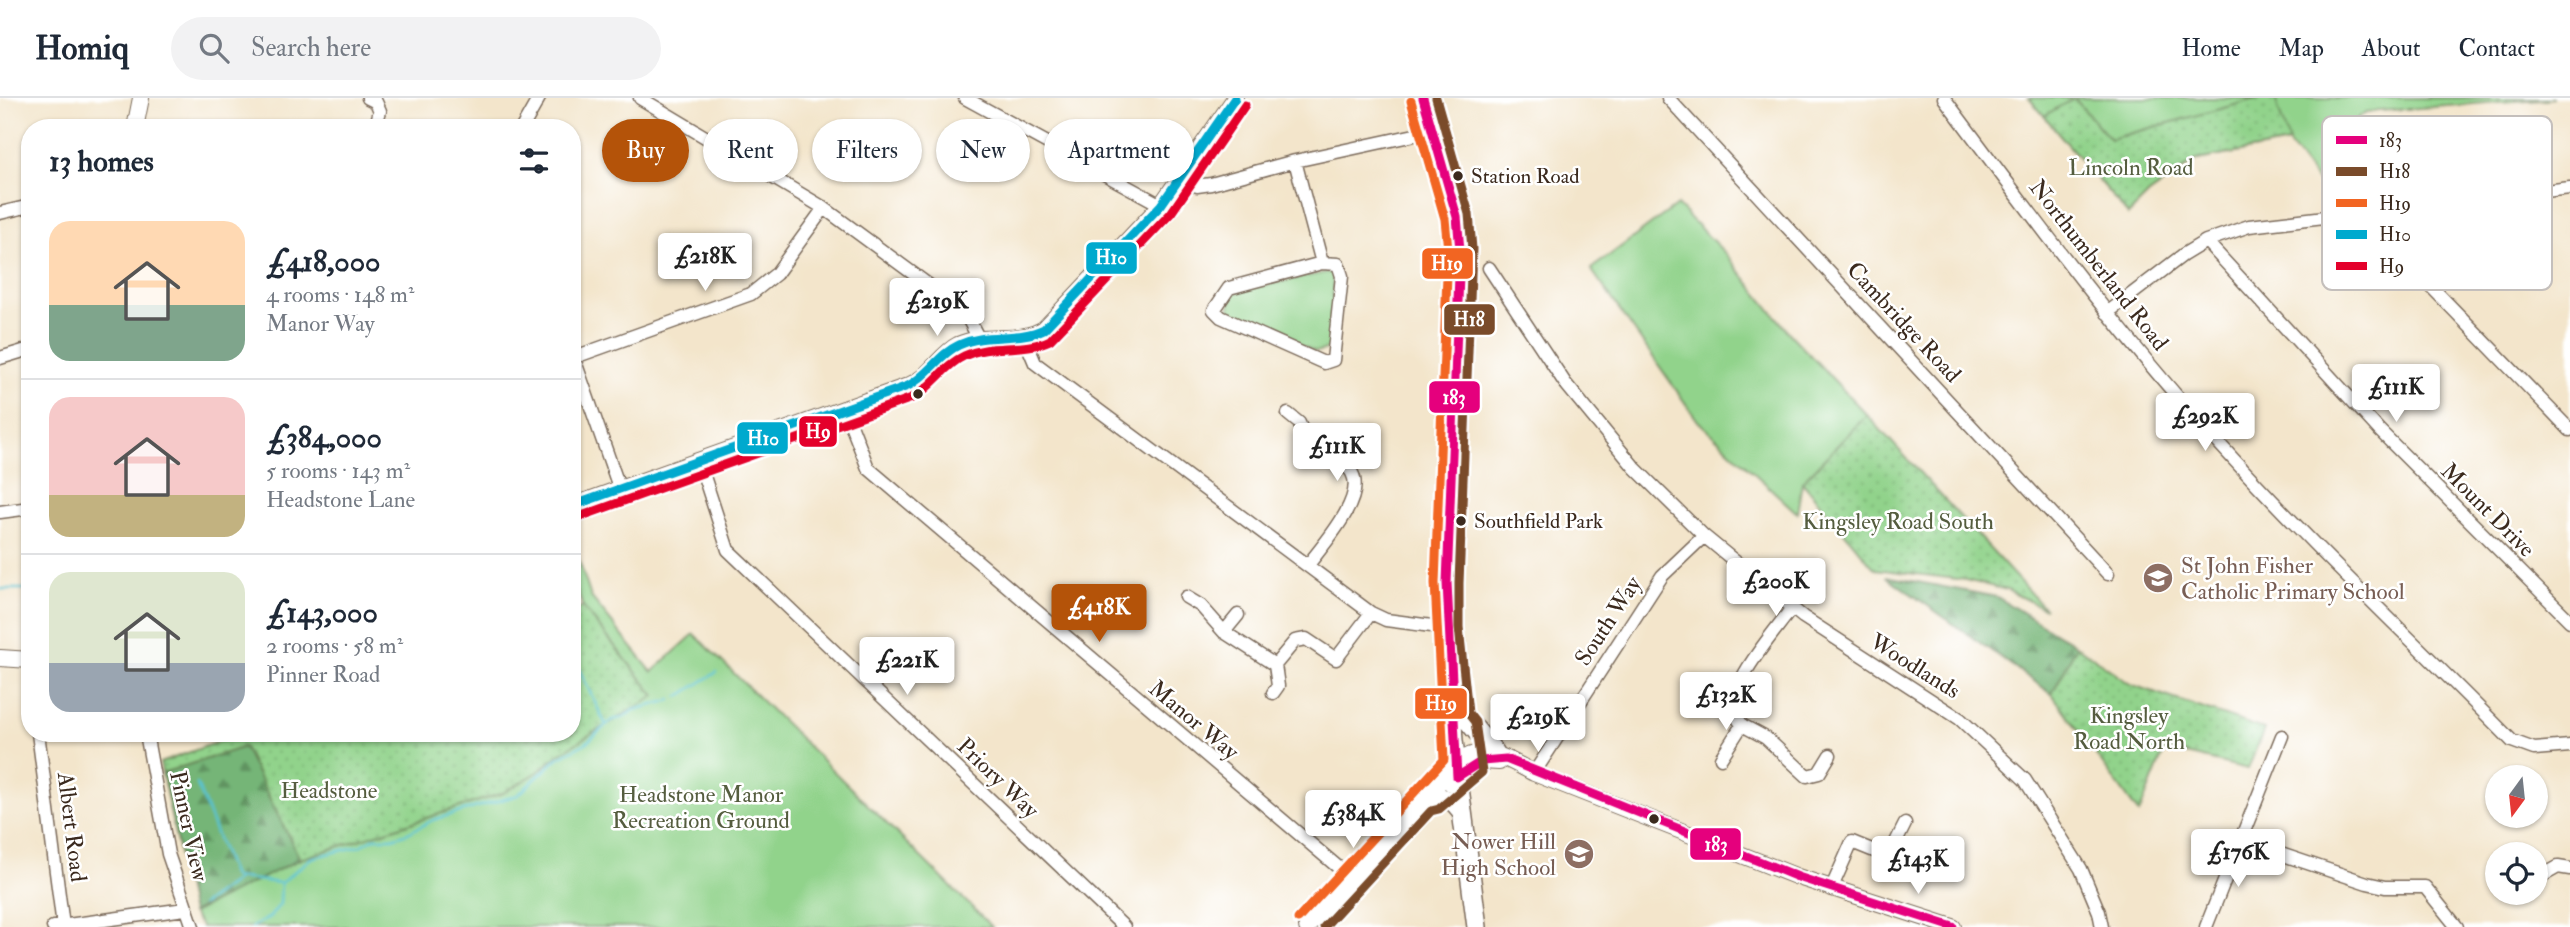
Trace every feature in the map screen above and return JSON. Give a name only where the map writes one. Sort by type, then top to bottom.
[{"type":"main road","points":[[1423,98],[1457,217],[1460,250],[1447,628],[1455,712],[1452,726],[1463,766],[1490,927]]},
{"type":"main road","points":[[1455,712],[1501,756]]},
{"type":"main road","points":[[1463,766],[1461,810],[1477,927]]},
{"type":"main road","points":[[1431,798],[1452,800],[1461,810]]},
{"type":"street","points":[[137,119],[141,98]]},
{"type":"street","points":[[368,98],[376,102],[380,111],[377,119]]},
{"type":"street","points":[[527,119],[539,98]]},
{"type":"street","points":[[640,98],[824,208],[964,311],[979,339]]},
{"type":"street","points":[[965,98],[1161,205]]},
{"type":"street","points":[[1194,159],[1236,98]]},
{"type":"street","name":"Cambridge Road","points":[[1668,98],[2108,574]]},
{"type":"street","name":"Northumberland Road","points":[[1944,98],[2107,313],[2224,450],[2512,741],[2525,747],[2570,746]]},
{"type":"street","points":[[1189,182],[1197,186],[1211,184],[1295,161],[1433,131]]},
{"type":"street","points":[[1295,161],[1322,263]]},
{"type":"street","points":[[581,503],[919,381],[951,350],[979,339],[1024,337],[1044,329],[1161,205],[1178,182]]},
{"type":"street","points":[[2552,190],[2570,188]]},
{"type":"street","points":[[0,213],[21,208]]},
{"type":"street","points":[[581,353],[751,294],[776,274],[824,208]]},
{"type":"street","points":[[2107,313],[2206,242],[2249,226],[2322,217]]},
{"type":"street","name":"Mount Drive","points":[[2206,242],[2380,431],[2570,621]]},
{"type":"street","points":[[1322,263],[1338,264],[1342,276],[1333,360],[1324,363],[1221,317],[1214,310],[1229,288],[1322,263]]},
{"type":"street","name":"Woodlands","points":[[1489,268],[1492,287],[1565,383],[1635,468],[1704,536],[1791,609],[1841,644],[1961,719],[2025,780],[2081,869],[2099,912],[2102,927]]},
{"type":"street","points":[[2435,290],[2570,429]]},
{"type":"street","points":[[1024,337],[1035,363],[1371,613],[1386,620],[1447,628]]},
{"type":"street","points":[[0,358],[21,352]]},
{"type":"street","points":[[581,379],[620,490]]},
{"type":"street","name":"Manor Way","points":[[845,409],[868,468],[1352,879]]},
{"type":"street","points":[[1288,414],[1299,423],[1309,448],[1353,473],[1354,486],[1350,507],[1308,565]]},
{"type":"street","name":"Priory Way","points":[[699,461],[728,551],[1124,927]]},
{"type":"street","points":[[0,512],[21,509]]},
{"type":"street","name":"South Way","points":[[1534,772],[1662,576],[1704,536]]},
{"type":"street","points":[[1186,597],[1201,606],[1224,632],[1275,665]]},
{"type":"street","points":[[1791,609],[1749,669],[1738,690],[1732,710],[1742,725],[1766,738],[1807,776],[1819,773],[1830,755]]},
{"type":"street","points":[[1273,693],[1278,686],[1275,665],[1295,641],[1306,639],[1336,659],[1371,613]]},
{"type":"street","points":[[1224,632],[1238,615]]},
{"type":"street","points":[[0,658],[21,662]]},
{"type":"street","points":[[1721,758],[1742,725]]},
{"type":"street","points":[[2206,927],[2282,736]]},
{"type":"street","name":"Albert Road","points":[[39,742],[58,926]]},
{"type":"street","name":"Pinner View","points":[[148,742],[168,854],[185,909],[194,927]]},
{"type":"street","points":[[1307,927],[1463,766],[1501,756],[1534,772],[1832,887],[1953,927]]},
{"type":"street","points":[[1832,887],[1852,842],[1884,855],[1891,852],[1905,824]]},
{"type":"street","points":[[2239,840],[2367,883],[2385,887],[2424,887],[2457,927]]},
{"type":"street","points":[[2548,873],[2558,867],[2570,869]]},
{"type":"street","points":[[58,926],[185,909]]},
{"type":"green space","points":[[2029,98],[2554,98],[2366,112],[2361,116],[2322,116],[2322,188],[2288,143],[2197,160],[2149,194],[2128,215]]},
{"type":"green space","name":"Lincoln Road","points":[[2074,98],[2110,139],[2260,98],[2275,98],[2289,143],[2197,160],[2149,194],[2128,215],[2044,116]]},
{"type":"green space","points":[[1677,205],[1725,253],[1791,335],[1867,415],[1802,482],[1797,513],[1698,421],[1591,269]]},
{"type":"green space","points":[[1333,271],[1332,348],[1316,352],[1229,314],[1232,292]]},
{"type":"green space","name":"Kingsley Road South","points":[[1867,415],[2045,609],[2007,590],[1965,580],[1875,569],[1802,482]]},
{"type":"green space","name":"Headstone Manor Recreation Ground","points":[[581,567],[591,597],[652,672],[694,634],[992,927],[202,927],[192,913],[300,859],[503,793],[538,772],[589,735],[655,696],[583,607]]},
{"type":"green space","points":[[1886,576],[1997,597],[2077,646],[2052,694]]},
{"type":"green space","name":"Headstone","points":[[581,608],[655,696],[581,740]]},
{"type":"green space","name":"Kingsley Road North","points":[[2077,646],[2130,684],[2264,729],[2248,769],[2165,749],[2139,814],[2052,694]]},
{"type":"green space","name":"Headstone","points":[[217,742],[578,742],[538,772],[503,793],[300,859],[244,747],[162,773],[160,763]]},
{"type":"green space","points":[[244,747],[300,859],[192,913],[162,773]]},
{"type":"waterway","points":[[0,589],[21,589]]},
{"type":"waterway","points":[[678,697],[717,672]]},
{"type":"waterway","points":[[581,673],[606,725]]},
{"type":"waterway","points":[[252,927],[270,917],[280,904],[281,883],[311,858],[360,846],[375,838],[392,838],[433,820],[518,795],[558,758],[586,743],[612,720],[622,718],[634,710],[671,700]]},
{"type":"waterway","points":[[197,784],[233,877],[280,883]]},
{"type":"waterway","points":[[202,905],[239,878]]},
{"type":"transit line","name":"H10","points":[[581,503],[908,386],[922,377],[952,349],[969,341],[1023,335],[1044,329],[1161,205],[1235,98]]},
{"type":"transit line","name":"183","points":[[1423,98],[1457,217],[1460,250],[1447,583],[1457,777],[1482,761],[1506,759],[1798,877],[1953,927]]},
{"type":"transit line","name":"H18","points":[[1324,927],[1431,811],[1439,809],[1482,772],[1475,722],[1468,713],[1459,627],[1472,249],[1469,214],[1436,98]]},
{"type":"transit line","name":"H19","points":[[1298,919],[1444,760],[1435,583],[1448,250],[1445,219],[1411,101]]},
{"type":"transit line","name":"H9","points":[[581,516],[912,398],[957,360],[974,352],[1029,346],[1050,340],[1171,213],[1245,105]]},
{"type":"place","name":"Station Road","points":[[1458,176]]},
{"type":"place","name":"Southfield Park","points":[[1461,521]]},
{"type":"place","name":"St John Fisher Catholic Primary School","points":[[2158,578]]},
{"type":"place","name":"Nower Hill High School","points":[[1579,854]]}]
